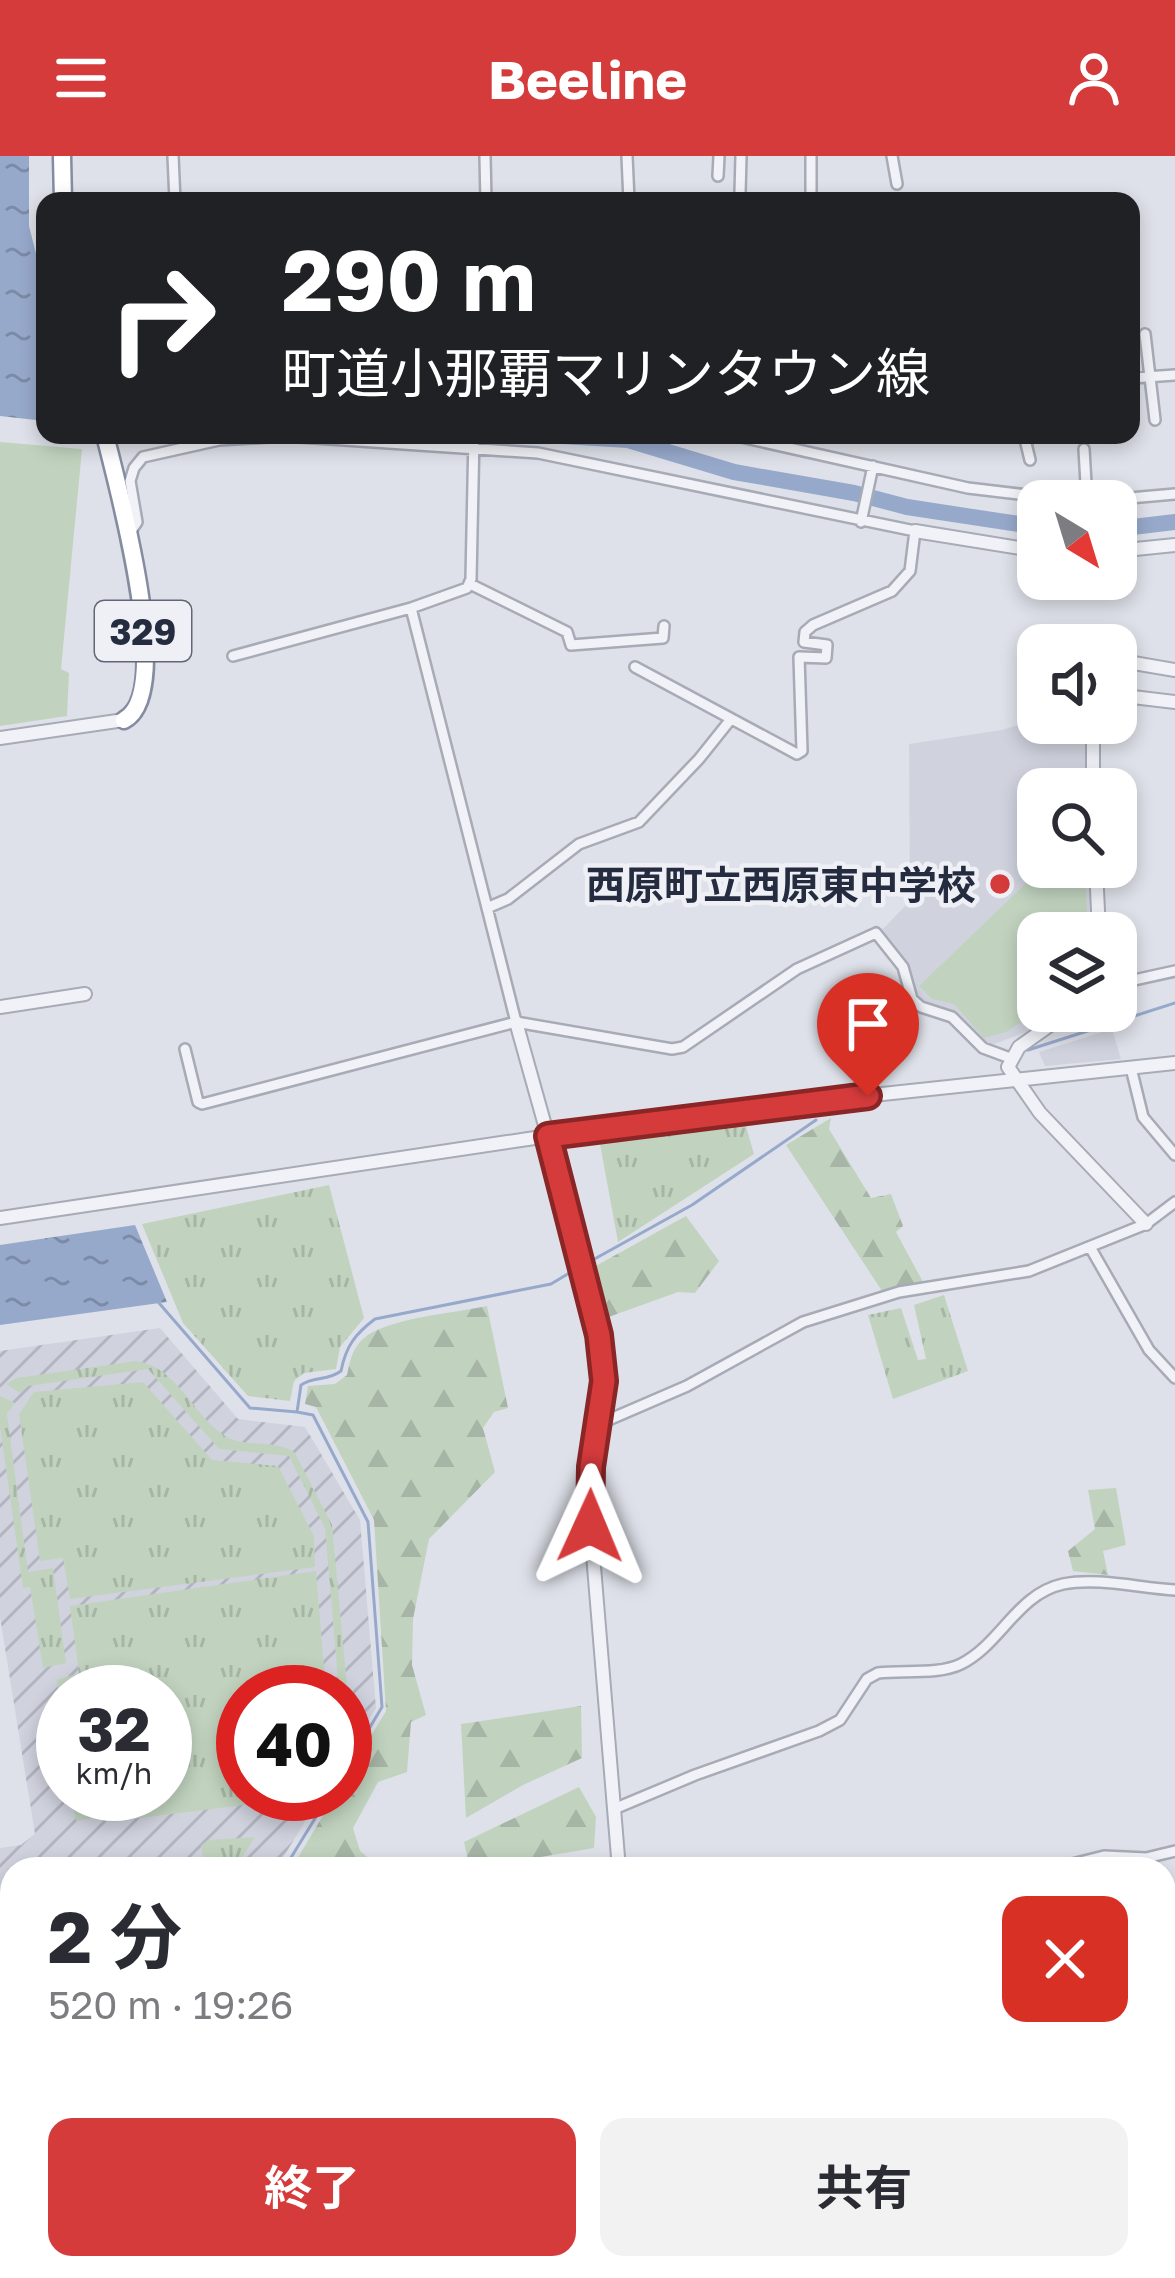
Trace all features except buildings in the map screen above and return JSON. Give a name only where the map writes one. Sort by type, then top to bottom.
[{"type":"highway","points":[[62,156],[63,192]]},
{"type":"highway","name":"329","points":[[107,444],[141,597],[140,707],[124,720]]},
{"type":"street","points":[[173,156],[175,192]]},
{"type":"street","points":[[485,156],[486,192]]},
{"type":"street","points":[[627,156],[629,192]]},
{"type":"street","points":[[718,176],[719,156]]},
{"type":"street","points":[[740,192],[741,156]]},
{"type":"street","points":[[811,156],[811,191]]},
{"type":"street","points":[[892,156],[897,184]]},
{"type":"street","points":[[1145,334],[1155,420]]},
{"type":"street","points":[[1140,377],[1175,375]]},
{"type":"street","points":[[129,534],[137,522],[130,481],[134,468],[150,454],[213,444]]},
{"type":"street","points":[[233,656],[461,592],[470,584],[474,444]]},
{"type":"street","points":[[494,444],[915,532],[1017,548]]},
{"type":"street","points":[[769,444],[1017,496]]},
{"type":"street","points":[[1026,444],[1030,460]]},
{"type":"street","points":[[1083,480],[1084,449]]},
{"type":"street","points":[[862,518],[873,469]]},
{"type":"street","points":[[1137,497],[1175,494]]},
{"type":"street","points":[[635,667],[797,754],[802,751],[799,657],[826,658],[827,645],[804,642],[805,632],[892,591],[910,571],[915,532]]},
{"type":"street","points":[[1137,549],[1175,545]]},
{"type":"street","points":[[470,584],[567,632],[571,645],[663,638],[664,626]]},
{"type":"street","points":[[411,608],[516,1022],[584,1266],[604,1381],[589,1510],[618,1857]]},
{"type":"street","points":[[1137,664],[1175,670]]},
{"type":"street","points":[[1137,697],[1175,702]]},
{"type":"street","points":[[487,908],[508,899],[579,844],[639,822],[699,760],[730,719]]},
{"type":"street","points":[[0,738],[124,720]]},
{"type":"street","points":[[185,1049],[202,1104],[516,1022],[683,1048],[797,970],[876,933],[903,967],[911,999],[952,1017],[982,1048],[1010,1058]]},
{"type":"street","points":[[1137,979],[1175,971]]},
{"type":"street","points":[[0,1007],[85,994]]},
{"type":"street","points":[[1040,1032],[1018,1047],[1008,1067],[1040,1113],[1146,1224]]},
{"type":"street","points":[[0,1218],[548,1136],[1175,1063]]},
{"type":"street","points":[[1131,1068],[1143,1117],[1175,1155]]},
{"type":"street","points":[[599,1424],[687,1386],[803,1322],[899,1292],[1029,1271],[1146,1224],[1175,1202]]},
{"type":"street","points":[[1090,1247],[1149,1350],[1175,1378]]},
{"type":"street","points":[[614,1808],[819,1731],[840,1720],[867,1679],[878,1673],[961,1664],[1027,1601],[1056,1586],[1090,1582],[1175,1590]]},
{"type":"shaded area","name":"西原町立西原東中学校","points":[[1017,725],[1017,744],[1086,744],[1086,768],[1017,768],[1017,888],[1089,888],[1090,912],[1017,912],[1017,1032],[1026,1032],[989,1046],[956,1015],[921,1003],[912,993],[906,964],[882,930],[910,901],[909,744]]},
{"type":"shaded area","points":[[1113,1032],[1121,1059],[1045,1066],[1039,1052]]},
{"type":"shaded area","points":[[160,1328],[238,1419],[305,1427],[360,1520],[376,1708],[372,1714],[372,1665],[216,1665],[216,1821],[305,1821],[283,1857],[0,1857],[0,1848],[21,1845],[35,1834],[0,1617],[0,1351]]},
{"type":"green space","points":[[0,442],[82,449],[61,669],[69,673],[67,716],[0,726]]},
{"type":"green space","points":[[1021,888],[1086,888],[1087,912],[1017,912],[1017,1025],[1006,1032],[984,1038],[954,1004],[932,999],[919,986]]},
{"type":"green space","points":[[831,1118],[829,1129],[871,1198],[891,1194],[903,1226],[896,1232],[923,1282],[882,1291],[786,1145]]},
{"type":"green space","points":[[745,1123],[754,1154],[618,1242],[600,1144]]},
{"type":"green space","points":[[329,1185],[364,1318],[340,1347],[336,1369],[304,1373],[294,1381],[290,1401],[248,1396],[183,1323],[142,1224]]},
{"type":"green space","points":[[686,1216],[719,1261],[695,1293],[678,1292],[603,1319],[592,1268]]},
{"type":"green space","points":[[944,1295],[968,1371],[893,1399],[868,1315],[901,1308],[918,1360],[926,1359],[914,1305]]},
{"type":"green space","points":[[487,1306],[508,1408],[494,1412],[483,1428],[495,1472],[429,1539],[413,1619],[412,1665],[426,1715],[411,1722],[407,1772],[378,1782],[372,1793],[372,1735],[386,1711],[374,1520],[316,1407],[305,1404],[308,1386],[335,1384],[347,1375],[356,1347],[387,1326]]},
{"type":"green space","points":[[136,1361],[173,1381],[211,1425],[230,1439],[295,1453],[332,1525],[345,1665],[337,1665],[325,1528],[289,1456],[219,1449],[148,1369],[28,1386],[20,1393],[6,1384],[17,1378]]},
{"type":"green space","points":[[143,1382],[212,1460],[278,1466],[314,1536],[315,1567],[70,1599],[63,1558],[40,1561],[19,1414],[34,1392]]},
{"type":"green space","points":[[0,1396],[15,1403],[7,1414],[28,1572],[53,1568],[66,1663],[43,1665],[30,1587],[23,1588],[0,1427]]},
{"type":"green space","points":[[1116,1488],[1126,1545],[1103,1551],[1108,1575],[1073,1571],[1068,1551],[1095,1529],[1088,1490]]},
{"type":"green space","points":[[316,1571],[324,1665],[216,1665],[216,1808],[192,1812],[192,1665],[78,1665],[70,1606]]},
{"type":"green space","points":[[581,1706],[582,1758],[466,1818],[461,1724]]},
{"type":"green space","points":[[579,1787],[596,1817],[594,1848],[541,1857],[467,1857],[464,1842]]},
{"type":"green space","points":[[320,1821],[357,1821],[353,1828],[360,1851],[367,1857],[298,1857]]},
{"type":"green space","points":[[255,1837],[242,1857],[203,1857],[201,1846],[208,1840]]},
{"type":"water","points":[[0,156],[29,156],[29,226],[36,254],[36,420],[0,416]]},
{"type":"water","points":[[135,1225],[167,1302],[0,1325],[0,1245]]},
{"type":"waterway","points":[[641,444],[734,472],[1017,524]]},
{"type":"waterway","points":[[1137,527],[1175,522]]},
{"type":"waterway","points":[[1028,1050],[1175,1003]]},
{"type":"waterway","points":[[589,1262],[692,1205],[816,1120]]},
{"type":"waterway","points":[[159,1303],[250,1408],[297,1412],[301,1385],[341,1371],[352,1341],[375,1319],[551,1284],[581,1266]]},
{"type":"waterway","points":[[297,1412],[313,1415],[368,1522],[382,1707],[372,1724]]},
{"type":"waterway","points":[[291,1857],[313,1821]]},
{"type":"place","name":"西原町立西原東中学校","points":[[1000,884]]},
{"type":"route","points":[[590,1526],[588,1494],[604,1381],[586,1272],[548,1136],[868,1096]]}]
